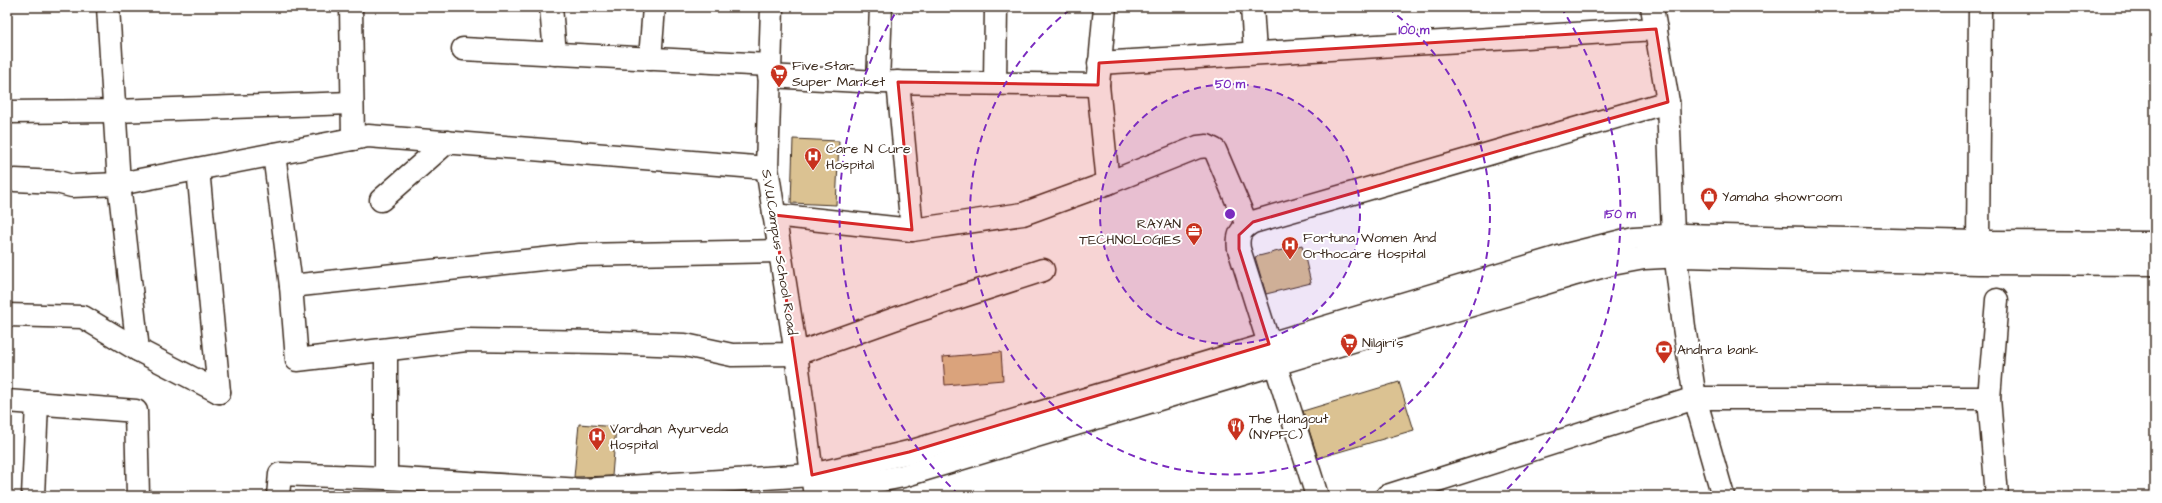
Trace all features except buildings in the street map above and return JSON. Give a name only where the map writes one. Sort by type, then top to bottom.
[{"type":"street","points":[[108,7],[120,184],[138,350]]},
{"type":"street","points":[[351,7],[353,139]]},
{"type":"street","points":[[551,7],[555,54]]},
{"type":"street","points":[[650,59],[654,7]]},
{"type":"street","name":"S.V.U.Campus School Road","points":[[772,7],[767,168],[796,354],[813,488]]},
{"type":"street","points":[[881,7],[888,82],[912,230]]},
{"type":"street","points":[[995,82],[996,7]]},
{"type":"street","points":[[1105,7],[1098,85],[1108,183]]},
{"type":"street","points":[[1252,7],[1255,52]]},
{"type":"street","points":[[1652,7],[1668,102],[1675,245],[1684,327],[1695,398],[1724,496]]},
{"type":"street","points":[[1978,242],[1980,7]]},
{"type":"street","points":[[1099,63],[1255,52],[1656,29]]},
{"type":"street","points":[[463,49],[650,59],[888,82],[995,82],[1098,85]]},
{"type":"street","points":[[1317,496],[1239,249],[1239,235],[1247,225],[1668,102]]},
{"type":"street","points":[[7,112],[115,111],[352,103]]},
{"type":"street","points":[[15,180],[57,182],[72,186],[120,184],[368,136],[767,168]]},
{"type":"street","points":[[381,200],[448,142]]},
{"type":"street","points":[[774,215],[912,230],[1023,214],[1108,183],[1198,146],[1208,146],[1215,150],[1247,225]]},
{"type":"street","points":[[274,154],[292,286],[297,360],[466,340],[685,345],[732,355],[796,354],[917,311],[1043,270]]},
{"type":"street","points":[[7,315],[83,317],[138,350],[219,392],[198,169]]},
{"type":"street","points":[[813,488],[909,452],[1272,353],[1612,264],[1644,258],[1675,245],[1978,242],[2155,243]]},
{"type":"street","points":[[1675,245],[1978,263],[2155,264]]},
{"type":"street","points":[[292,286],[580,255],[779,250]]},
{"type":"street","points":[[1997,300],[1989,398],[1997,496]]},
{"type":"street","points":[[386,350],[386,478]]},
{"type":"street","points":[[278,496],[280,474],[386,478],[582,490],[813,488],[903,476],[1272,353]]},
{"type":"street","points":[[1387,496],[1695,398],[1989,398]]},
{"type":"street","points":[[7,401],[136,411],[138,496]]},
{"type":"street","points":[[33,496],[37,403]]},
{"type":"street","points":[[894,496],[903,476]]},
{"type":"highlighted area","points":[[1656,29],[1668,102],[1253,222],[1239,235],[1239,249],[1269,344],[909,452],[812,475],[774,215],[912,230],[898,82],[1098,85],[1099,63]]},
{"type":"place","name":"Five Star Super Market","points":[[779,88]]},
{"type":"place","name":"Care N Cure Hospital","points":[[813,171]]},
{"type":"place","name":"Yamaha showroom","points":[[1709,211]]},
{"type":"place","name":"RAYAN TECHNOLOGIES","points":[[1194,246]]},
{"type":"place","name":"Fortuna Women And Orthocare Hospital","points":[[1290,260]]},
{"type":"place","name":"Nilgiri's","points":[[1349,357]]},
{"type":"place","name":"Andhra bank","points":[[1664,364]]},
{"type":"place","name":"The Hangout (NYPFC)","points":[[1236,441]]},
{"type":"place","name":"Vardhan Ayurveda Hospital","points":[[597,451]]}]
